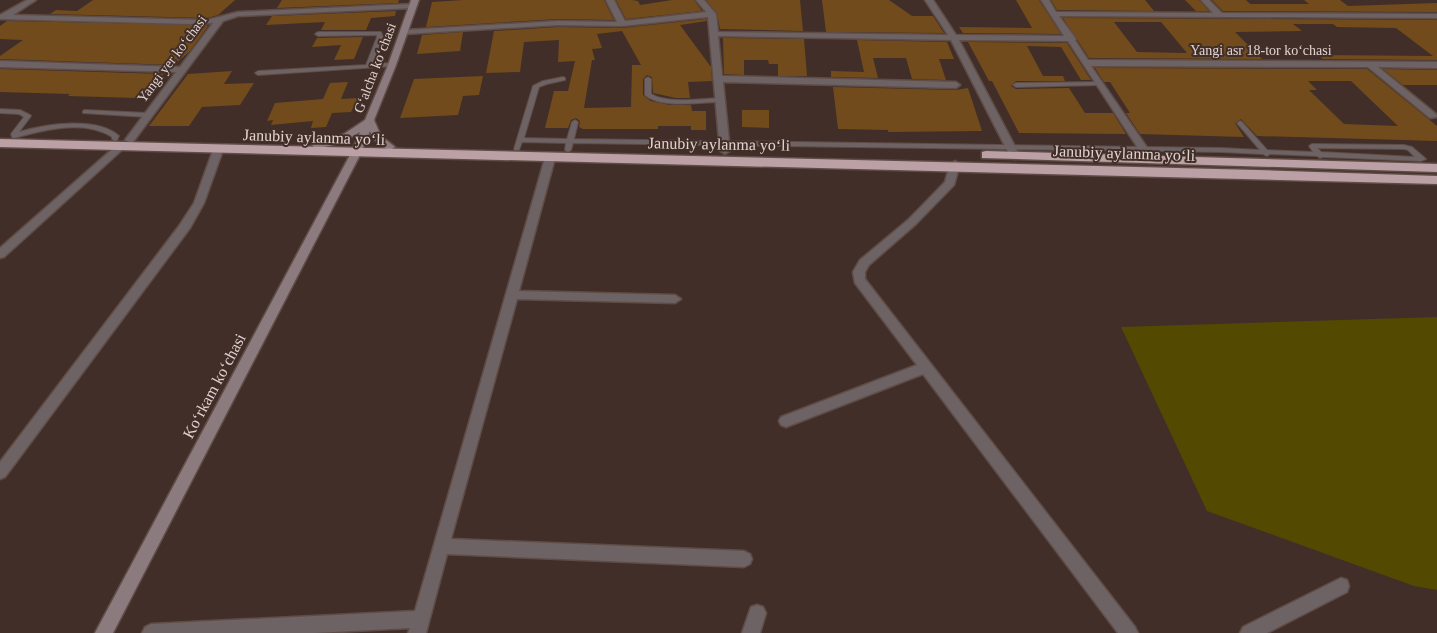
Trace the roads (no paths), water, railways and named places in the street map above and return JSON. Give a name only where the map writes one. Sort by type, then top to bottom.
[{"type":"highway","name":"Janubiy aylanma yoʻli","points":[[9,135],[218,150],[356,150],[550,158],[1435,172]]},
{"type":"highway","name":"Janubiy aylanma yoʻli","points":[[0,143],[122,142],[317,145],[356,150],[390,147],[569,145],[1012,151],[1147,154],[1229,161],[1274,162],[1322,159],[1435,172]]},
{"type":"street","points":[[1,18],[32,0]]},
{"type":"street","points":[[307,11],[311,0]]},
{"type":"street","points":[[610,0],[622,24]]},
{"type":"street","points":[[700,0],[712,14],[724,147]]},
{"type":"street","points":[[929,0],[954,38],[1012,151]]},
{"type":"street","points":[[1045,0],[1072,39],[1098,84],[1147,154]]},
{"type":"street","points":[[1205,0],[1221,16]]},
{"type":"street","name":"Yangi yer koʻchasi","points":[[0,254],[122,142],[147,114],[220,19],[238,14],[414,3]]},
{"type":"street","name":"Gʻalcha koʻchasi","points":[[356,150],[370,121],[405,32],[414,3]]},
{"type":"street","points":[[405,32],[558,23],[622,24],[712,14]]},
{"type":"street","points":[[1055,14],[1437,16]]},
{"type":"street","points":[[1,18],[188,22],[207,22],[220,19]]},
{"type":"street","points":[[713,34],[1072,39]]},
{"type":"street","name":"Yangi asr 18-tor koʻchasi","points":[[1086,63],[1437,65]]},
{"type":"street","points":[[0,64],[182,70]]},
{"type":"street","points":[[1369,64],[1433,116]]},
{"type":"street","points":[[718,79],[956,85]]},
{"type":"street","points":[[317,145],[347,136],[370,121],[377,137],[390,147]]},
{"type":"street","points":[[0,473],[184,228],[198,203],[218,150]]},
{"type":"street","name":"Ko‘rkam ko‘chasi","points":[[104,633],[356,150]]},
{"type":"street","points":[[151,633],[418,626],[488,373],[514,295],[550,158]]},
{"type":"street","points":[[956,164],[950,183],[912,222],[864,263],[859,272],[859,280],[1130,633]]},
{"type":"street","points":[[514,295],[675,299]]},
{"type":"street","points":[[786,421],[926,367]]},
{"type":"street","points":[[441,546],[744,559]]},
{"type":"street","points":[[1249,633],[1341,586]]},
{"type":"street","points":[[751,633],[756,613]]},
{"type":"lane","points":[[318,34],[379,33],[380,37],[368,67]]},
{"type":"lane","points":[[258,73],[392,65]]},
{"type":"lane","points":[[519,145],[536,86],[545,82],[563,79]]},
{"type":"lane","points":[[648,79],[648,95],[652,98],[720,100]]},
{"type":"lane","points":[[1016,85],[1098,84]]},
{"type":"lane","points":[[0,111],[20,112],[28,116],[9,135]]},
{"type":"lane","points":[[86,112],[147,114]]},
{"type":"lane","points":[[569,145],[575,122]]},
{"type":"lane","points":[[1240,123],[1274,162]]},
{"type":"lane","points":[[1322,159],[1312,146],[1397,146],[1410,148],[1435,172]]},
{"type":"lane","points":[[1221,150],[1229,161]]},
{"type":"lane","points":[[1147,154],[1221,150],[1265,152],[1322,159],[1421,159]]}]
